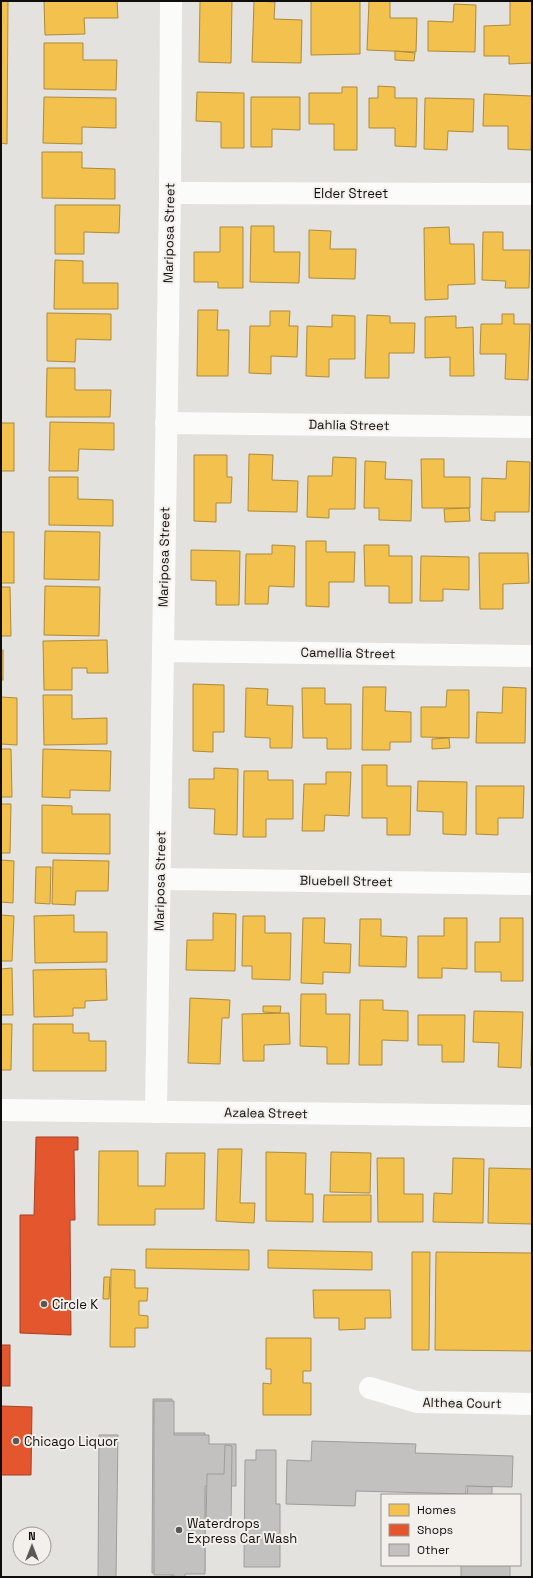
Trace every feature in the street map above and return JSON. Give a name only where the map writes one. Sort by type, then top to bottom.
[{"type":"street","name":"Mariposa Street","points":[[156,1112],[170,192],[171,1]]},
{"type":"street","name":"Elder Street","points":[[170,192],[532,194]]},
{"type":"street","name":"Dahlia Street","points":[[166,423],[532,427]]},
{"type":"street","name":"Camellia Street","points":[[163,651],[532,656]]},
{"type":"street","name":"Bluebell Street","points":[[160,879],[532,884]]},
{"type":"street","name":"Azalea Street","points":[[1,1110],[532,1116]]},
{"type":"street","name":"Althea Court","points":[[370,1388],[417,1402],[532,1404]]},
{"type":"building: Homes","points":[[1,1],[8,1],[7,144],[1,143]]},
{"type":"building: Homes","points":[[44,1],[117,1],[118,18],[84,18],[85,34],[45,35]]},
{"type":"building: Homes","points":[[200,1],[232,1],[231,63],[199,62]]},
{"type":"building: Homes","points":[[254,1],[275,2],[274,19],[302,20],[301,63],[252,62]]},
{"type":"building: Homes","points":[[311,1],[360,1],[360,54],[311,55]]},
{"type":"building: Homes","points":[[369,1],[390,1],[390,18],[417,18],[416,52],[367,50]]},
{"type":"building: Homes","points":[[510,1],[532,1],[532,63],[509,64],[509,56],[484,56],[484,26],[510,25]]},
{"type":"building: Homes","points":[[454,4],[476,5],[475,52],[428,51],[428,21],[453,22]]},
{"type":"building: Homes","points":[[44,43],[83,43],[83,60],[117,60],[116,90],[44,89]]},
{"type":"building: Homes","points":[[395,51],[415,53],[414,61],[395,60]]},
{"type":"building: Homes","points":[[378,86],[395,87],[395,98],[417,98],[416,147],[395,146],[395,128],[369,128],[369,98],[378,98]]},
{"type":"building: Homes","points":[[342,87],[357,87],[357,150],[334,150],[334,124],[309,124],[309,93],[342,93]]},
{"type":"building: Homes","points":[[197,92],[244,93],[244,148],[221,148],[221,122],[196,121]]},
{"type":"building: Homes","points":[[484,94],[532,96],[531,150],[508,149],[508,126],[483,126]]},
{"type":"building: Homes","points":[[44,97],[116,98],[116,128],[82,127],[82,144],[43,143]]},
{"type":"building: Homes","points":[[251,97],[300,97],[300,130],[272,129],[272,147],[251,147]]},
{"type":"building: Homes","points":[[425,98],[474,99],[473,132],[448,131],[447,150],[424,149]]},
{"type":"building: Homes","points":[[42,152],[82,152],[82,168],[115,169],[115,199],[42,198]]},
{"type":"building: Homes","points":[[55,205],[120,205],[119,233],[84,232],[84,254],[55,254]]},
{"type":"building: Homes","points":[[251,226],[274,226],[274,252],[300,252],[299,283],[250,282]]},
{"type":"building: Homes","points":[[220,227],[243,227],[243,288],[218,288],[218,282],[194,282],[194,252],[220,252]]},
{"type":"building: Homes","points":[[449,227],[450,244],[474,244],[475,284],[448,285],[448,299],[425,300],[424,228]]},
{"type":"building: Homes","points":[[309,230],[331,231],[330,249],[356,249],[355,279],[309,278]]},
{"type":"building: Homes","points":[[483,232],[503,232],[503,250],[530,250],[529,288],[505,288],[506,281],[482,280]]},
{"type":"building: Homes","points":[[55,260],[83,261],[83,283],[118,283],[118,309],[54,309]]},
{"type":"building: Homes","points":[[198,310],[218,310],[217,330],[229,330],[228,376],[197,376]]},
{"type":"building: Homes","points":[[270,311],[290,311],[289,326],[298,326],[297,357],[271,356],[271,374],[249,373],[250,326],[270,326]]},
{"type":"building: Homes","points":[[47,313],[111,314],[111,340],[76,339],[75,362],[47,361]]},
{"type":"building: Homes","points":[[502,314],[514,314],[514,324],[530,324],[528,380],[505,379],[506,354],[480,354],[481,324],[502,324]]},
{"type":"building: Homes","points":[[332,315],[355,316],[355,359],[329,359],[329,377],[306,376],[307,326],[332,327]]},
{"type":"building: Homes","points":[[367,315],[390,316],[390,323],[415,323],[414,353],[389,353],[389,378],[365,378]]},
{"type":"building: Homes","points":[[456,316],[456,328],[473,327],[474,376],[450,376],[450,357],[425,358],[425,317]]},
{"type":"building: Homes","points":[[47,368],[75,368],[75,390],[111,390],[110,417],[46,417]]},
{"type":"building: Homes","points":[[50,422],[114,423],[114,450],[79,449],[78,471],[49,471]]},
{"type":"building: Homes","points":[[1,423],[14,423],[14,471],[1,471]]},
{"type":"building: Homes","points":[[249,454],[273,455],[272,480],[298,481],[297,512],[248,511]]},
{"type":"building: Homes","points":[[194,455],[227,455],[227,477],[232,477],[231,503],[216,503],[216,522],[194,521]]},
{"type":"building: Homes","points":[[333,457],[356,458],[355,509],[329,509],[329,518],[307,517],[308,476],[332,476]]},
{"type":"building: Homes","points":[[421,459],[444,459],[444,477],[470,477],[470,508],[422,508]]},
{"type":"building: Homes","points":[[365,461],[386,462],[385,479],[412,480],[411,521],[379,520],[379,508],[364,508]]},
{"type":"building: Homes","points":[[507,461],[530,462],[529,512],[495,512],[495,521],[481,520],[482,478],[506,479]]},
{"type":"building: Homes","points":[[49,477],[78,477],[78,499],[113,500],[113,526],[49,525]]},
{"type":"building: Homes","points":[[469,508],[470,521],[445,522],[444,509]]},
{"type":"building: Homes","points":[[45,531],[100,532],[99,580],[44,579]]},
{"type":"building: Homes","points":[[1,532],[14,532],[14,583],[1,583]]},
{"type":"building: Homes","points":[[306,541],[326,541],[326,552],[355,552],[354,582],[329,582],[329,607],[306,606]]},
{"type":"building: Homes","points":[[272,545],[295,546],[294,587],[269,586],[268,604],[245,604],[246,554],[272,554]]},
{"type":"building: Homes","points":[[364,545],[389,545],[389,556],[412,556],[412,603],[389,603],[389,586],[365,586]]},
{"type":"building: Homes","points":[[191,550],[240,551],[239,605],[216,605],[216,581],[191,580]]},
{"type":"building: Homes","points":[[479,553],[528,553],[529,583],[503,584],[503,609],[480,609]]},
{"type":"building: Homes","points":[[421,556],[469,557],[469,590],[443,589],[443,601],[420,601]]},
{"type":"building: Homes","points":[[45,586],[100,587],[99,636],[44,635]]},
{"type":"building: Homes","points":[[1,587],[10,587],[11,636],[1,636]]},
{"type":"building: Homes","points":[[107,640],[108,673],[87,673],[87,668],[72,668],[72,690],[44,690],[43,641]]},
{"type":"building: Homes","points":[[1,650],[3,650],[3,680],[1,680]]},
{"type":"building: Homes","points":[[193,684],[224,685],[224,732],[213,732],[213,752],[193,751]]},
{"type":"building: Homes","points":[[363,687],[386,687],[385,711],[411,712],[411,742],[390,742],[390,750],[362,750]]},
{"type":"building: Homes","points":[[503,687],[526,688],[525,743],[476,743],[477,712],[502,713]]},
{"type":"building: Homes","points":[[246,688],[268,689],[267,705],[293,706],[292,748],[270,748],[270,738],[245,737]]},
{"type":"building: Homes","points":[[302,688],[325,688],[325,704],[351,704],[351,749],[327,749],[327,738],[303,738]]},
{"type":"building: Homes","points":[[447,690],[469,690],[469,738],[421,737],[421,707],[446,707]]},
{"type":"building: Homes","points":[[43,695],[72,695],[72,719],[107,718],[107,744],[44,745]]},
{"type":"building: Homes","points":[[1,697],[17,698],[17,745],[1,744]]},
{"type":"building: Homes","points":[[449,738],[450,748],[432,749],[432,739]]},
{"type":"building: Homes","points":[[1,749],[11,749],[12,797],[1,797]]},
{"type":"building: Homes","points":[[43,749],[111,751],[110,791],[70,790],[70,798],[42,797]]},
{"type":"building: Homes","points":[[362,765],[387,765],[387,786],[411,786],[410,835],[387,835],[387,818],[362,818]]},
{"type":"building: Homes","points":[[214,768],[238,769],[237,835],[214,834],[215,809],[189,808],[189,779],[214,779]]},
{"type":"building: Homes","points":[[244,771],[268,771],[268,780],[293,780],[293,819],[266,819],[266,837],[243,837]]},
{"type":"building: Homes","points":[[326,772],[351,772],[349,816],[325,815],[324,831],[302,831],[304,784],[326,784]]},
{"type":"building: Homes","points":[[418,781],[467,782],[466,835],[443,834],[443,812],[417,811]]},
{"type":"building: Homes","points":[[476,786],[524,786],[523,818],[498,818],[498,835],[476,834]]},
{"type":"building: Homes","points":[[1,804],[11,804],[10,853],[1,853]]},
{"type":"building: Homes","points":[[42,805],[72,806],[72,814],[110,814],[110,854],[42,853]]},
{"type":"building: Homes","points":[[1,860],[14,861],[13,903],[1,902]]},
{"type":"building: Homes","points":[[53,860],[109,861],[108,891],[76,891],[75,905],[52,904]]},
{"type":"building: Homes","points":[[36,867],[51,867],[50,904],[35,903]]},
{"type":"building: Homes","points":[[213,913],[236,914],[235,971],[186,970],[187,940],[213,940]]},
{"type":"building: Homes","points":[[1,915],[14,916],[12,961],[1,961]]},
{"type":"building: Homes","points":[[74,915],[74,932],[107,932],[107,962],[35,963],[34,916]]},
{"type":"building: Homes","points":[[243,916],[265,916],[265,933],[291,933],[290,980],[252,979],[252,966],[242,966]]},
{"type":"building: Homes","points":[[303,918],[325,918],[324,943],[351,944],[350,973],[323,972],[323,984],[301,983]]},
{"type":"building: Homes","points":[[444,918],[467,918],[467,969],[442,968],[442,978],[418,978],[418,936],[444,936]]},
{"type":"building: Homes","points":[[500,918],[523,918],[523,981],[501,981],[501,972],[475,972],[475,942],[500,942]]},
{"type":"building: Homes","points":[[360,919],[381,919],[381,936],[407,937],[406,967],[359,966]]},
{"type":"building: Homes","points":[[12,968],[13,1015],[1,1015],[1,969]]},
{"type":"building: Homes","points":[[106,969],[107,1000],[85,1001],[85,1008],[73,1008],[73,1016],[34,1017],[33,970]]},
{"type":"building: Homes","points":[[301,994],[326,994],[326,1014],[350,1014],[349,1064],[327,1064],[327,1047],[300,1046]]},
{"type":"building: Homes","points":[[190,998],[230,1000],[229,1018],[222,1018],[220,1064],[188,1063]]},
{"type":"building: Homes","points":[[360,1000],[383,1000],[383,1010],[408,1011],[408,1041],[382,1040],[382,1065],[359,1065]]},
{"type":"building: Homes","points":[[263,1006],[281,1006],[280,1013],[263,1012]]},
{"type":"building: Homes","points":[[474,1011],[523,1012],[521,1068],[498,1067],[499,1043],[473,1042]]},
{"type":"building: Homes","points":[[289,1013],[290,1044],[264,1045],[264,1061],[243,1061],[242,1014]]},
{"type":"building: Homes","points":[[418,1015],[465,1015],[464,1062],[442,1062],[442,1045],[418,1045]]},
{"type":"building: Homes","points":[[532,1016],[532,1066],[531,1066]]},
{"type":"building: Homes","points":[[1,1024],[12,1024],[11,1070],[1,1070]]},
{"type":"building: Homes","points":[[33,1024],[73,1024],[73,1033],[89,1033],[89,1041],[106,1041],[106,1071],[33,1071]]},
{"type":"building: Homes","points":[[218,1149],[242,1149],[240,1203],[255,1203],[254,1223],[216,1221]]},
{"type":"building: Homes","points":[[99,1151],[138,1151],[138,1186],[165,1186],[166,1153],[205,1153],[204,1209],[155,1209],[155,1225],[98,1225]]},
{"type":"building: Homes","points":[[266,1152],[306,1153],[305,1194],[313,1194],[313,1222],[266,1221]]},
{"type":"building: Homes","points":[[331,1152],[371,1153],[370,1193],[330,1192]]},
{"type":"building: Homes","points":[[377,1158],[404,1158],[404,1194],[423,1194],[423,1222],[378,1222]]},
{"type":"building: Homes","points":[[453,1158],[484,1159],[483,1223],[433,1222],[434,1193],[452,1194]]},
{"type":"building: Homes","points":[[489,1168],[532,1169],[532,1224],[488,1223]]},
{"type":"building: Homes","points":[[324,1195],[371,1195],[371,1222],[323,1222]]},
{"type":"building: Homes","points":[[146,1249],[249,1250],[249,1270],[146,1268]]},
{"type":"building: Homes","points":[[268,1250],[372,1252],[372,1270],[268,1268]]},
{"type":"building: Homes","points":[[412,1252],[430,1252],[429,1350],[412,1350]]},
{"type":"building: Homes","points":[[436,1252],[532,1253],[532,1351],[435,1350]]},
{"type":"building: Homes","points":[[111,1269],[135,1270],[135,1288],[148,1288],[147,1301],[139,1301],[139,1315],[148,1316],[148,1328],[135,1328],[135,1347],[110,1347]]},
{"type":"building: Homes","points":[[104,1277],[110,1277],[109,1299],[103,1299]]},
{"type":"building: Homes","points":[[313,1290],[390,1290],[391,1318],[365,1318],[365,1329],[339,1330],[339,1318],[314,1318]]},
{"type":"building: Homes","points":[[266,1338],[311,1338],[311,1371],[303,1371],[303,1383],[311,1383],[311,1415],[263,1415],[263,1383],[271,1384],[271,1369],[266,1369]]},
{"type":"building: Shops","points":[[36,1137],[78,1137],[78,1150],[74,1150],[75,1220],[70,1220],[71,1335],[20,1333],[20,1215],[34,1215]]},
{"type":"building: Shops","points":[[1,1345],[10,1345],[10,1386],[1,1386]]},
{"type":"building: Shops","name":"Chicago Liquor","points":[[1,1406],[32,1407],[31,1475],[1,1475]]},
{"type":"building: Other","name":"Waterdrops Express Car Wash","points":[[153,1399],[172,1399],[172,1433],[205,1433],[205,1571],[183,1571],[183,1577],[171,1577],[171,1573],[152,1573]]},
{"type":"building: Other","name":"Waterdrops Express Car Wash","points":[[154,1401],[174,1401],[174,1435],[209,1435],[209,1444],[236,1444],[236,1486],[205,1486],[205,1574],[185,1574],[185,1577],[174,1577],[174,1575],[154,1575]]},
{"type":"building: Other","points":[[99,1435],[118,1435],[116,1577],[98,1577]]},
{"type":"building: Other","points":[[312,1441],[416,1444],[415,1453],[513,1456],[512,1487],[466,1486],[466,1494],[356,1491],[355,1506],[286,1504],[287,1460],[311,1461]]},
{"type":"building: Other","points":[[225,1445],[232,1446],[231,1526],[206,1525],[207,1474],[224,1474]]},
{"type":"building: Other","points":[[256,1450],[276,1450],[276,1504],[280,1504],[280,1567],[244,1567],[245,1460],[256,1460]]},
{"type":"building: Other","points":[[468,1486],[492,1487],[492,1494],[467,1494]]},
{"type":"building: Other","points":[[461,1566],[510,1566],[510,1577],[461,1577]]},
{"type":"place","name":"Circle K","points":[[44,1304]]},
{"type":"place","name":"Chicago Liquor","points":[[16,1441]]},
{"type":"place","name":"Waterdrops Express Car Wash","points":[[179,1530]]}]
